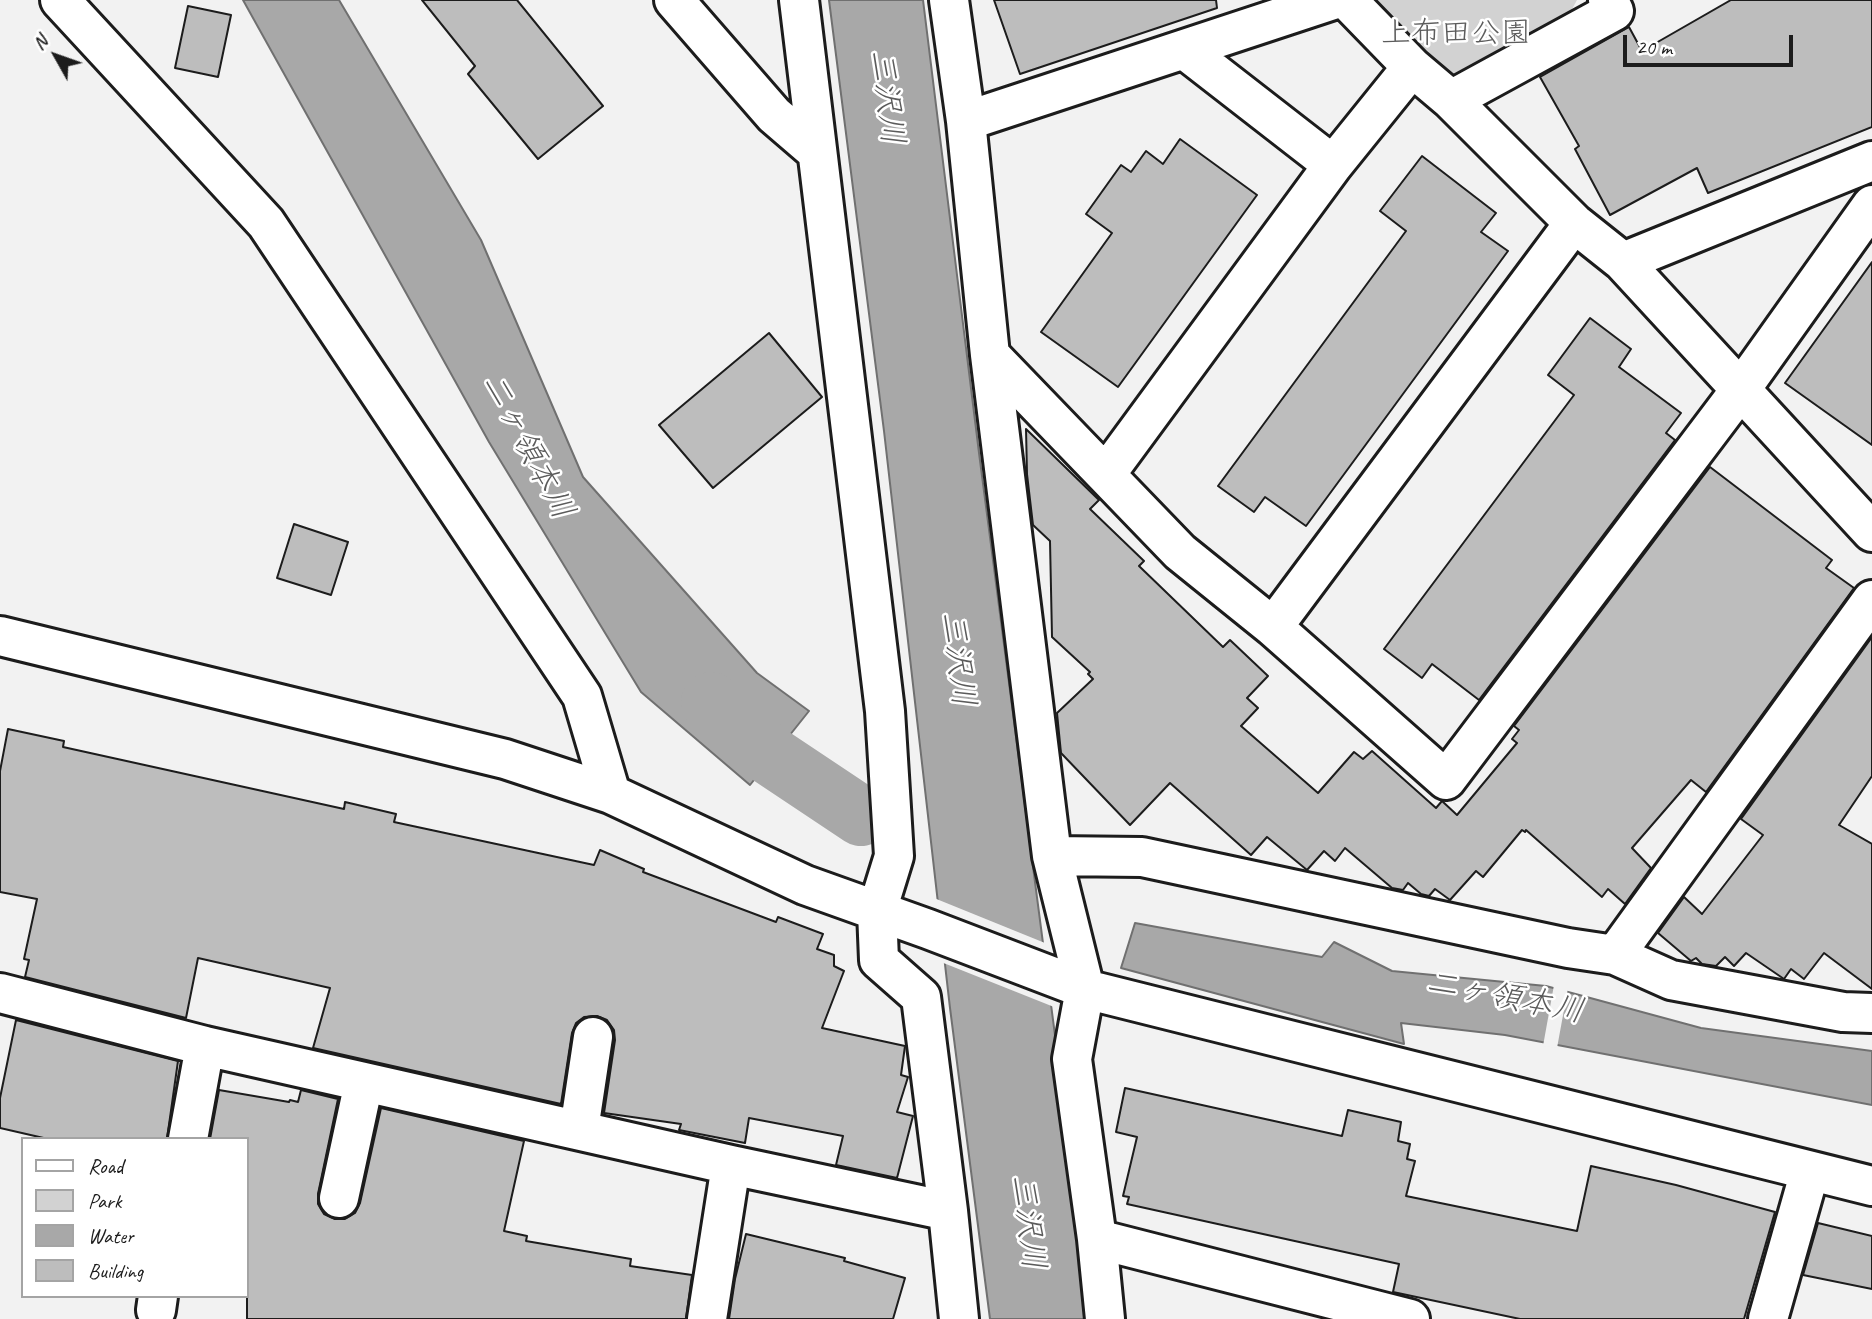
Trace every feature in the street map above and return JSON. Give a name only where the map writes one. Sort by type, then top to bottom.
[{"type":"street","points":[[60,0],[266,223],[582,696],[611,794]]},
{"type":"street","points":[[674,0],[774,115],[817,152]]},
{"type":"street","points":[[799,0],[885,712],[894,856],[877,911],[879,960],[922,997],[959,1319]]},
{"type":"street","points":[[949,0],[966,121],[990,355],[1052,856],[1072,983],[1072,1059],[1097,1239],[1105,1319]]},
{"type":"street","points":[[966,121],[1332,0]]},
{"type":"street","points":[[1347,0],[1412,67],[1451,100],[1574,223],[1623,262],[1872,533]]},
{"type":"street","points":[[1451,100],[1614,11],[1608,0]]},
{"type":"street","points":[[1185,50],[1333,165]]},
{"type":"street","points":[[1107,474],[1333,165],[1412,67]]},
{"type":"street","points":[[1623,262],[1872,161]]},
{"type":"street","points":[[990,355],[1180,552],[1273,627],[1446,780],[1741,389],[1872,205]]},
{"type":"street","points":[[1273,627],[1574,223]]},
{"type":"street","points":[[1615,955],[1872,600]]},
{"type":"street","points":[[0,636],[505,759],[611,794],[805,885],[1072,983],[1872,1186]]},
{"type":"street","points":[[1052,856],[1142,857],[1568,948],[1615,955],[1671,979],[1843,1012],[1872,1013]]},
{"type":"street","points":[[0,993],[205,1046],[731,1165],[948,1211]]},
{"type":"street","points":[[579,1130],[593,1037]]},
{"type":"street","points":[[188,1137],[205,1046]]},
{"type":"street","points":[[339,1198],[364,1082]]},
{"type":"street","points":[[707,1319],[731,1165]]},
{"type":"street","points":[[1768,1319],[1810,1171]]},
{"type":"street","points":[[1097,1239],[1410,1319]]},
{"type":"green space","name":"上布田公園","points":[[1377,0],[1577,0],[1571,11],[1449,76]]},
{"type":"water","points":[[243,0],[339,0],[481,240],[583,477],[757,673],[809,711],[750,785],[641,692],[489,442]]},
{"type":"water","name":"三沢川","points":[[829,0],[923,0],[1079,1219],[1089,1319],[990,1319],[950,1008],[884,431]]},
{"type":"water","points":[[1135,923],[1322,957],[1334,942],[1392,971],[1546,986],[1701,1028],[1872,1051],[1872,1105],[1505,1035],[1401,1023],[1404,1044],[1121,968]]},
{"type":"pier","points":[[934,898],[1045,943],[1054,1007],[941,962]]},
{"type":"pier","points":[[1554,985],[1568,988],[1557,1048],[1543,1046]]},
{"type":"building","points":[[422,0],[517,0],[603,106],[538,159],[468,74],[475,66]]},
{"type":"building","points":[[994,0],[1216,0],[1217,8],[1020,74]]},
{"type":"building","points":[[1731,0],[1872,0],[1872,127],[1708,193],[1697,168],[1610,215],[1575,149],[1579,146],[1540,77],[1629,27],[1642,51]]},
{"type":"building","points":[[188,6],[231,15],[218,77],[175,68]]},
{"type":"building","points":[[1180,139],[1257,195],[1118,387],[1041,332],[1112,233],[1086,214],[1121,165],[1131,172],[1146,151],[1163,164]]},
{"type":"building","points":[[1422,156],[1496,213],[1481,232],[1508,251],[1306,526],[1265,497],[1254,512],[1218,486],[1406,231],[1380,211]]},
{"type":"building","points":[[1872,262],[1872,445],[1785,383]]},
{"type":"building","points":[[1590,318],[1631,349],[1619,367],[1681,413],[1666,433],[1675,440],[1479,700],[1432,664],[1422,678],[1384,649],[1574,395],[1548,375]]},
{"type":"building","points":[[769,333],[822,397],[713,488],[659,425]]},
{"type":"building","points":[[1026,429],[1099,500],[1090,509],[1144,561],[1139,566],[1223,647],[1230,640],[1268,676],[1247,698],[1258,708],[1241,726],[1318,793],[1354,752],[1363,759],[1372,751],[1436,808],[1442,801],[1457,815],[1517,743],[1512,739],[1519,730],[1514,726],[1710,467],[1832,560],[1826,568],[1854,588],[1706,792],[1691,780],[1632,848],[1651,868],[1625,904],[1608,889],[1602,897],[1526,830],[1522,830],[1483,877],[1476,871],[1450,900],[1435,889],[1429,896],[1421,894],[1408,883],[1403,890],[1392,888],[1345,848],[1335,861],[1324,851],[1307,870],[1267,837],[1251,855],[1170,783],[1130,825],[1061,753],[1057,713],[1093,679],[1088,674],[1090,672],[1052,637],[1050,541],[1033,525],[1027,474]]},
{"type":"building","points":[[294,524],[348,542],[331,595],[277,578]]},
{"type":"building","points":[[1872,637],[1872,776],[1839,825],[1872,844],[1872,989],[1824,953],[1804,979],[1791,969],[1784,979],[1746,953],[1734,966],[1725,957],[1716,966],[1702,964],[1696,958],[1691,961],[1658,933],[1684,897],[1702,914],[1763,835],[1741,819]]},
{"type":"building","points":[[8,729],[64,741],[63,747],[344,809],[345,802],[396,814],[394,822],[594,865],[600,850],[644,869],[643,872],[776,922],[778,917],[823,934],[817,949],[834,955],[834,966],[844,971],[822,1028],[905,1046],[901,1075],[908,1077],[897,1112],[913,1116],[897,1178],[836,1165],[843,1136],[749,1118],[745,1143],[679,1130],[681,1124],[604,1113],[615,1040],[614,1030],[607,1020],[597,1016],[584,1017],[576,1023],[572,1033],[561,1104],[313,1048],[330,988],[198,958],[186,1018],[25,977],[29,960],[24,959],[37,899],[0,892],[0,771]]},
{"type":"building","points":[[16,1020],[178,1061],[167,1137],[39,1137],[0,1128],[0,1098]]},
{"type":"building","points":[[1125,1088],[1342,1136],[1348,1110],[1401,1122],[1398,1141],[1410,1144],[1407,1159],[1415,1161],[1406,1196],[1577,1231],[1591,1166],[1676,1185],[1775,1212],[1744,1319],[1520,1319],[1393,1292],[1399,1264],[1127,1204],[1129,1197],[1123,1196],[1137,1137],[1116,1132]]},
{"type":"building","points":[[219,1090],[289,1102],[298,1102],[301,1090],[338,1099],[318,1194],[318,1204],[324,1214],[335,1219],[345,1219],[355,1213],[360,1203],[381,1108],[524,1141],[504,1231],[527,1236],[526,1241],[631,1259],[630,1266],[692,1275],[686,1319],[247,1319],[248,1137],[210,1137]]},
{"type":"building","points":[[1818,1223],[1872,1236],[1872,1289],[1803,1275]]},
{"type":"building","points":[[746,1234],[845,1258],[844,1261],[905,1278],[893,1319],[729,1319]]},
{"type":"waterway","name":"二ヶ領本川","points":[[711,702],[771,756],[861,816]]}]
